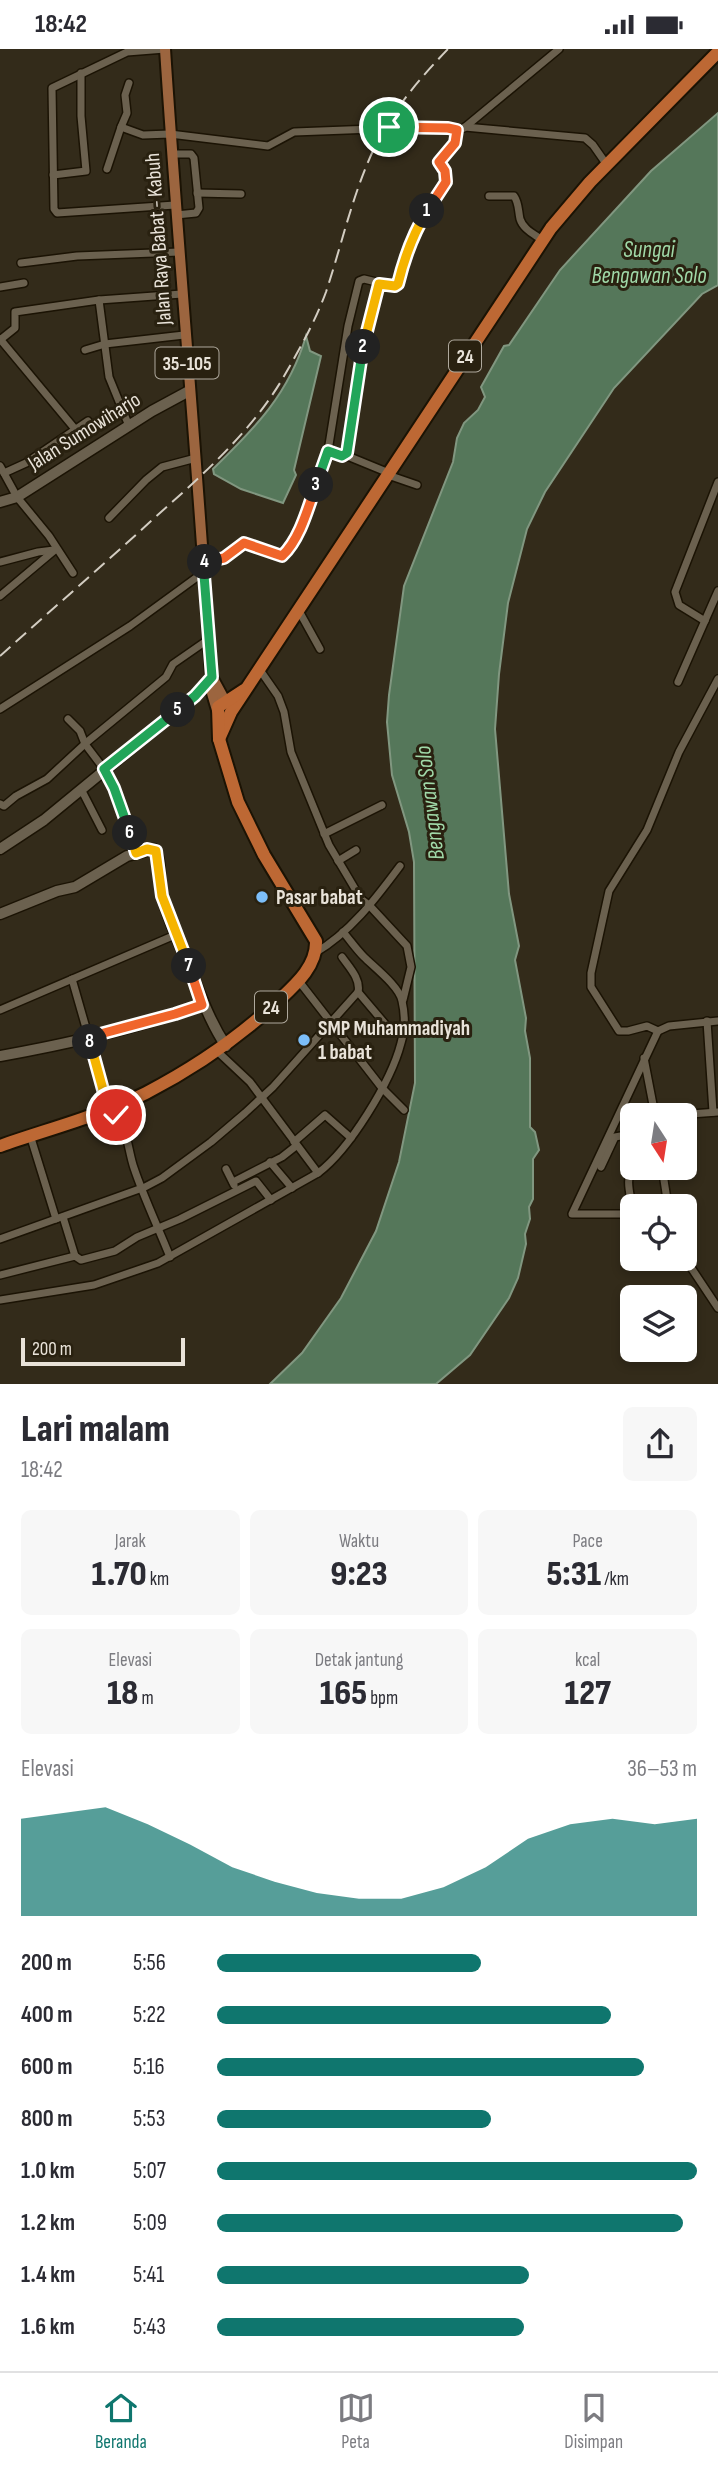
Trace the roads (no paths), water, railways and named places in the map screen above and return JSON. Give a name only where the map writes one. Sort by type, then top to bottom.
[{"type":"highway","name":"24","points":[[225,708],[248,688],[542,240],[607,165],[718,52]]},
{"type":"highway","points":[[225,708],[219,739],[238,802],[247,824],[316,941],[315,953]]},
{"type":"highway","name":"24","points":[[0,1146],[144,1094],[221,1049],[268,1010],[312,964],[315,953]]},
{"type":"main road","name":"Jalan Raya Babat - Kabuh","points":[[165,49],[184,335],[212,677]]},
{"type":"main road","name":"35-105","points":[[212,677],[212,693],[225,708]]},
{"type":"street","points":[[165,49],[126,50],[52,88],[54,211],[198,212],[192,154],[172,154]]},
{"type":"street","points":[[0,709],[130,626],[204,567],[224,558],[244,543],[282,556],[288,549],[303,522],[328,451],[348,326],[359,281],[365,279],[379,284],[398,284],[402,263],[419,225],[446,182],[445,171],[439,162],[455,143],[461,129],[559,49]]},
{"type":"street","points":[[53,175],[86,171],[80,116],[81,72]]},
{"type":"street","points":[[107,169],[127,113],[125,95],[129,83]]},
{"type":"street","points":[[121,127],[143,135],[170,134],[268,146],[294,132],[373,129]]},
{"type":"street","points":[[389,127],[448,128],[584,138],[593,145],[607,165]]},
{"type":"street","points":[[197,193],[241,194]]},
{"type":"street","points":[[489,196],[514,196],[523,226],[542,240]]},
{"type":"street","points":[[21,263],[76,256],[178,252]]},
{"type":"street","points":[[0,287],[24,283]]},
{"type":"street","points":[[345,455],[348,451],[370,315],[379,284]]},
{"type":"street","points":[[75,429],[0,339],[15,328],[15,312],[99,300],[182,294]]},
{"type":"street","points":[[99,300],[109,377],[129,426]]},
{"type":"street","points":[[85,350],[106,344],[184,335]]},
{"type":"street","name":"Jalan Sumowiharjo","points":[[0,502],[17,497],[189,391]]},
{"type":"street","points":[[73,573],[55,550],[49,536],[17,497],[2,470],[26,463],[88,421]]},
{"type":"street","points":[[328,451],[345,455],[417,485]]},
{"type":"street","points":[[109,518],[162,467],[196,458]]},
{"type":"street","points":[[705,621],[679,605],[676,591],[718,482]]},
{"type":"street","points":[[0,562],[55,550]]},
{"type":"street","points":[[0,596],[55,550]]},
{"type":"street","points":[[678,682],[718,591]]},
{"type":"street","points":[[299,611],[320,649]]},
{"type":"street","points":[[0,804],[4,806],[47,779],[166,677],[173,664],[209,639]]},
{"type":"street","points":[[0,1300],[93,1285],[137,1271],[170,1257],[318,1173],[333,1162],[351,1138],[382,1088],[402,1043],[402,1000],[411,967],[407,946],[369,905],[360,899],[338,862],[290,752],[284,712],[278,696],[260,670]]},
{"type":"street","points":[[0,849],[44,820],[195,696],[212,677]]},
{"type":"street","points":[[657,1031],[647,1026],[619,1031],[591,987],[591,973],[609,891],[647,830],[684,740],[718,679]]},
{"type":"street","points":[[68,719],[83,737],[114,788],[136,853]]},
{"type":"street","points":[[81,789],[102,830]]},
{"type":"street","points":[[324,834],[382,805]]},
{"type":"street","points":[[0,914],[84,883],[127,856],[147,849],[156,851],[162,896],[221,1049],[250,1082],[318,1173]]},
{"type":"street","points":[[338,862],[356,850]]},
{"type":"street","points":[[315,953],[343,932],[400,866]]},
{"type":"street","points":[[343,932],[387,979],[402,1000]]},
{"type":"street","points":[[0,1010],[175,935]]},
{"type":"street","points":[[0,1240],[142,1188],[162,1178],[211,1142],[262,1098],[358,992],[359,985],[354,974],[342,957]]},
{"type":"street","points":[[72,979],[108,1108],[116,1115],[121,1125],[130,1148],[133,1166],[170,1257]]},
{"type":"street","points":[[298,979],[382,1088],[404,1110]]},
{"type":"street","points":[[358,992],[386,1025]]},
{"type":"street","points":[[0,1056],[52,1047],[202,1005]]},
{"type":"street","points":[[697,1113],[715,1112],[707,1021]]},
{"type":"street","points":[[620,1214],[572,1214],[657,1031],[669,1025],[718,1021]]},
{"type":"street","points":[[644,1058],[652,1103]]},
{"type":"street","points":[[233,1182],[271,1162],[295,1144],[325,1115],[351,1138]]},
{"type":"street","points":[[30,1135],[75,1256],[81,1260],[115,1251],[137,1237],[238,1192],[256,1181]]},
{"type":"street","points":[[601,1167],[615,1137],[620,1136]]},
{"type":"street","points":[[271,1162],[292,1188]]},
{"type":"street","points":[[257,1168],[256,1181],[271,1200]]},
{"type":"street","points":[[226,1169],[238,1192]]},
{"type":"street","points":[[0,1275],[75,1256]]},
{"type":"street","points":[[693,1271],[718,1308]]},
{"type":"water","points":[[718,113],[718,285],[702,294],[614,388],[545,492],[527,529],[508,603],[495,729],[509,894],[519,946],[515,960],[530,1058],[530,1127],[535,1132],[539,1150],[533,1159],[533,1199],[529,1207],[530,1219],[518,1278],[509,1298],[470,1355],[436,1384],[270,1384],[302,1353],[341,1298],[376,1231],[399,1162],[415,1083],[414,862],[409,832],[392,775],[387,722],[404,586],[453,462],[457,438],[464,423],[478,410],[485,397],[481,387],[504,346],[509,345],[560,270],[651,171]]},
{"type":"water","points":[[306,336],[310,351],[321,356],[294,470],[296,475],[283,503],[241,489],[214,474],[213,469],[269,409],[290,375]]},
{"type":"railway","points":[[0,656],[205,472],[239,437],[270,398],[301,346],[322,303],[358,187],[375,147],[406,97],[448,49]]},
{"type":"place","name":"Pasar babat","points":[[262,897]]},
{"type":"place","name":"SMP Muhammadiyah 1 babat","points":[[304,1040]]},
{"type":"water label","name":"Sungai Bengawan Solo","points":[[649,262]]},
{"type":"water label","name":"Bengawan Solo","points":[[429,803]]}]
